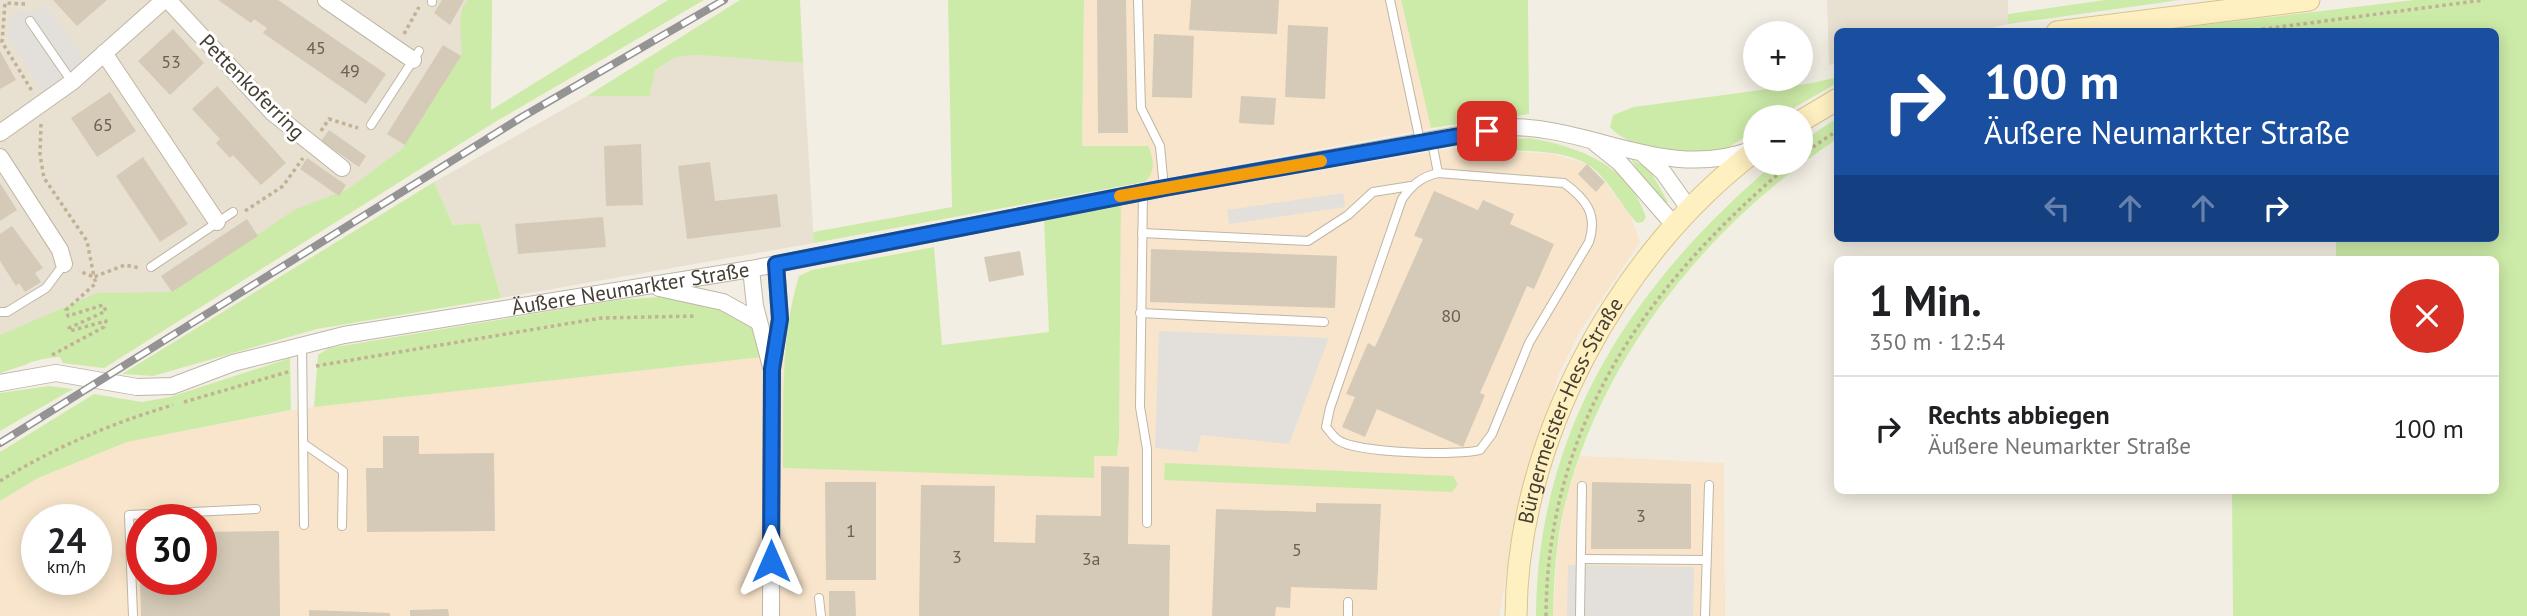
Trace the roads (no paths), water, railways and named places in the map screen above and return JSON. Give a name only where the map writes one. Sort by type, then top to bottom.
[{"type":"main road","points":[[2088,28],[2309,0]]},
{"type":"main road","points":[[1813,114],[1834,101]]},
{"type":"main road","name":"Äußere Neumarkter Straße","points":[[1675,226],[1743,161]]},
{"type":"main road","name":"Bürgermeister-Hess-Straße","points":[[1516,616],[1522,538],[1547,443],[1596,336],[1675,226]]},
{"type":"street","name":"Pettenkoferring","points":[[0,133],[72,82],[166,0],[273,113],[342,168]]},
{"type":"street","points":[[326,0],[397,48],[416,55]]},
{"type":"street","points":[[104,53],[217,222]]},
{"type":"street","name":"Äußere Neumarkter Straße","points":[[0,383],[44,373],[137,387],[172,386],[233,363],[302,344],[751,269],[1164,188],[1426,143],[1502,127],[1523,127],[1675,161],[1703,162],[1743,153]]},
{"type":"street","name":"Äußere Neumarkter Straße","points":[[1593,142],[1619,163],[1675,226]]},
{"type":"street","points":[[1642,153],[1663,172],[1690,210]]},
{"type":"street","points":[[0,157],[60,250],[64,264]]},
{"type":"street","points":[[771,616],[772,369],[780,319],[776,264]]},
{"type":"street","points":[[751,269],[760,326],[772,369]]},
{"type":"street","points":[[646,286],[723,302],[760,326]]},
{"type":"lane","points":[[1138,0],[1141,108],[1160,146],[1164,188]]},
{"type":"lane","points":[[1390,0],[1426,143],[1438,173]]},
{"type":"lane","points":[[30,21],[72,82]]},
{"type":"lane","points":[[371,125],[416,55]]},
{"type":"lane","points":[[1438,173],[1564,183],[1581,195],[1592,212],[1594,226],[1590,242],[1530,343],[1492,434],[1480,450],[1464,454],[1365,448],[1339,441],[1326,427],[1330,408],[1402,199],[1412,186],[1426,176],[1438,173]]},
{"type":"lane","points":[[1142,233],[1308,241],[1348,215],[1373,192],[1412,186]]},
{"type":"lane","points":[[1143,192],[1140,407],[1147,449],[1147,523]]},
{"type":"lane","points":[[151,267],[233,212]]},
{"type":"lane","points":[[0,312],[7,312],[46,288],[64,264]]},
{"type":"lane","points":[[1140,313],[1324,322]]},
{"type":"lane","points":[[302,344],[304,525]]},
{"type":"lane","points":[[304,444],[343,471],[342,526]]},
{"type":"lane","points":[[1705,616],[1709,485]]},
{"type":"lane","points":[[1580,616],[1582,486]]},
{"type":"lane","points":[[133,616],[129,514],[256,509]]},
{"type":"lane","points":[[1580,559],[1706,560]]},
{"type":"lane","points":[[819,598],[821,616]]},
{"type":"lane","points":[[1348,602],[1348,616]]},
{"type":"railway","points":[[0,443],[522,117],[724,0]]}]
